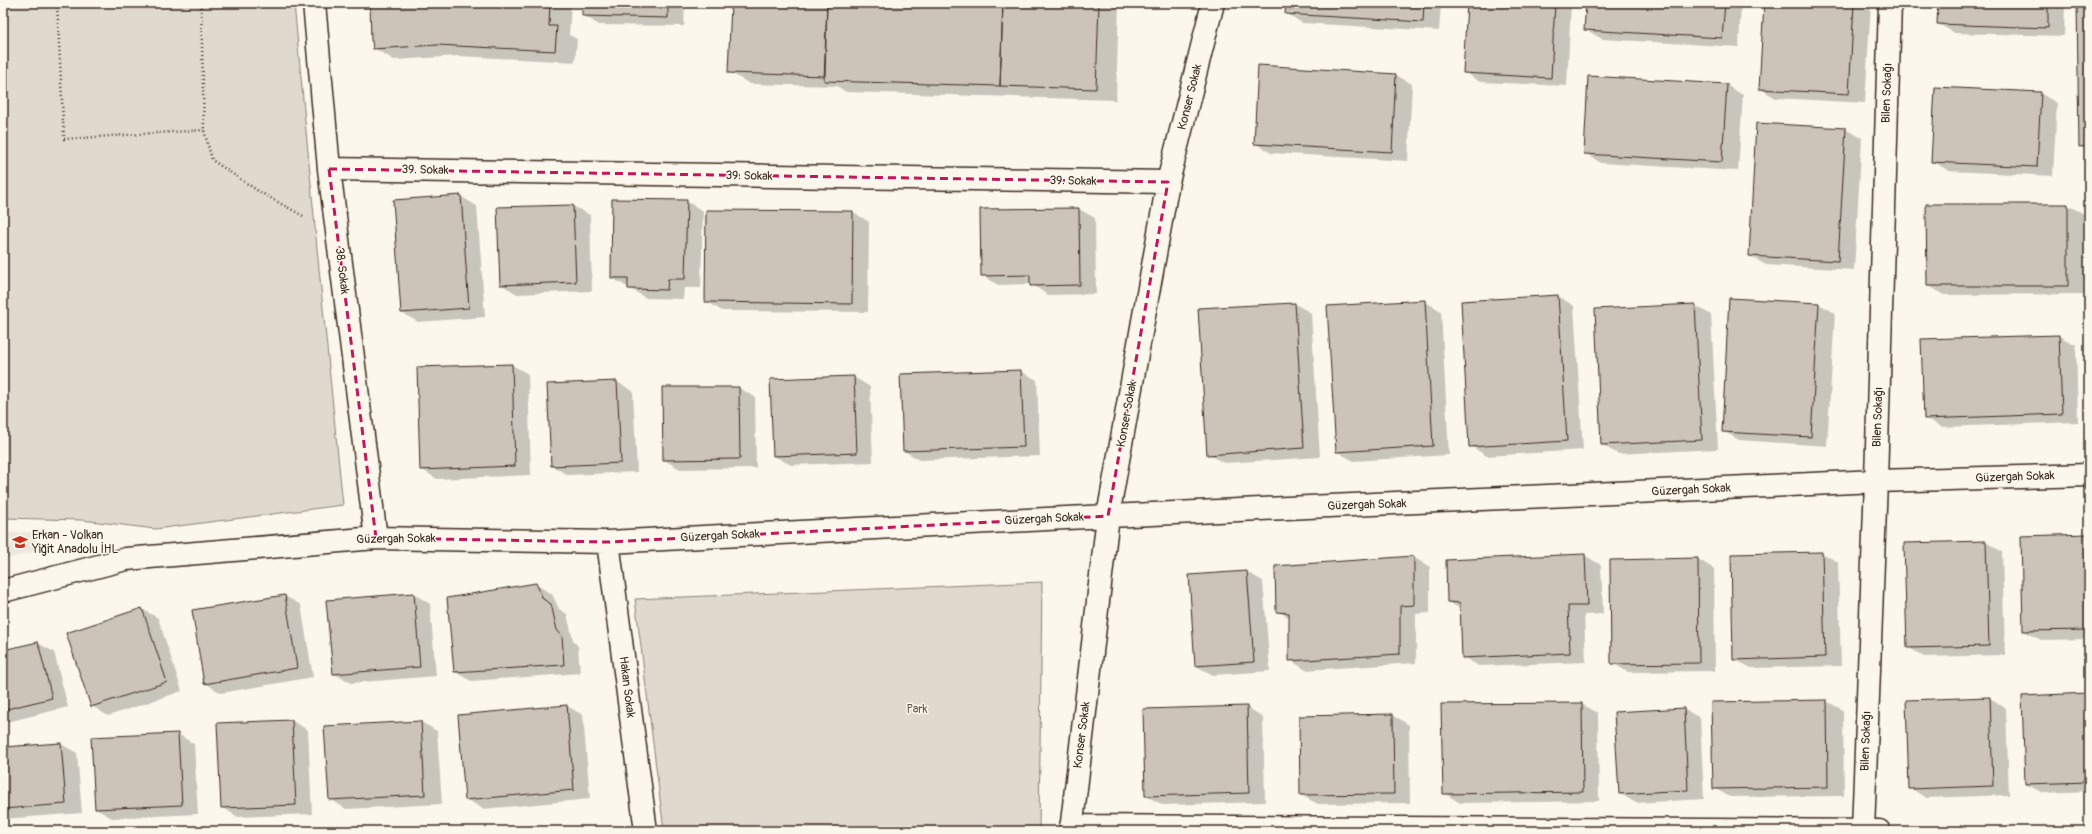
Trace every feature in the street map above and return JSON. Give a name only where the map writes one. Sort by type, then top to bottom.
[{"type":"street","name":"38. Sokak","points":[[314,3],[329,169],[376,538]]},
{"type":"street","name":"Konser Sokak","points":[[1071,828],[1108,516],[1168,182],[1213,3]]},
{"type":"street","name":"Bilen Sokağı","points":[[1863,831],[1876,481],[1890,3]]},
{"type":"street","name":"39. Sokak","points":[[329,169],[1168,182]]},
{"type":"street","name":"Güzergah Sokak","points":[[3,591],[126,559],[376,538],[608,542],[1108,516],[1876,481],[2089,475]]},
{"type":"street","name":"Hakan Sokak","points":[[608,542],[646,831]]},
{"type":"street","points":[[1071,828],[1879,831]]},
{"type":"street","points":[[638,831],[646,831]]},
{"type":"path","points":[[57,3],[64,139],[204,130]]},
{"type":"path","points":[[201,3],[204,130],[212,160],[258,191],[337,234]]},
{"type":"highlighted area","points":[[329,169],[1168,182],[1108,516],[608,542],[376,538]]},
{"type":"shaded area","name":"Erkan - Volkan Yiğit Anadolu İHL","points":[[33,532],[40,550],[3,560],[3,533]]},
{"type":"green space","points":[[3,3],[294,3],[343,505],[155,529],[82,520],[3,518]]},
{"type":"green space","name":"Park","points":[[1042,582],[1039,831],[664,831],[635,599]]},
{"type":"building","points":[[370,3],[550,3],[549,26],[557,26],[555,51],[437,45],[373,49],[371,41]]},
{"type":"building","points":[[582,3],[668,3],[668,18],[582,16]]},
{"type":"building","points":[[731,3],[827,3],[825,76],[728,73]]},
{"type":"building","points":[[827,3],[1003,3],[1000,86],[824,81]]},
{"type":"building","points":[[1003,3],[1099,3],[1096,89],[1000,86]]},
{"type":"building","points":[[1286,3],[1424,3],[1423,22],[1285,14]]},
{"type":"building","points":[[1467,3],[1555,3],[1551,78],[1463,73]]},
{"type":"building","points":[[1586,3],[1725,3],[1722,38],[1584,30]]},
{"type":"building","points":[[1764,3],[1854,3],[1849,94],[1759,89]]},
{"type":"building","points":[[1938,3],[2048,3],[2048,28],[1937,24]]},
{"type":"building","points":[[2077,3],[2089,3],[2089,146],[2079,147]]},
{"type":"building","points":[[1258,65],[1396,74],[1392,152],[1254,144]]},
{"type":"building","points":[[1588,76],[1727,84],[1722,162],[1584,154]]},
{"type":"building","points":[[1935,87],[2041,92],[2037,167],[1931,162]]},
{"type":"building","points":[[1756,123],[1846,128],[1838,261],[1749,256]]},
{"type":"building","points":[[461,195],[469,308],[401,313],[393,200]]},
{"type":"building","points":[[612,199],[687,200],[685,279],[668,279],[667,290],[628,289],[628,278],[611,278]]},
{"type":"building","points":[[1926,204],[2068,204],[2068,286],[1927,286]]},
{"type":"building","points":[[573,205],[576,282],[500,285],[497,207]]},
{"type":"building","points":[[1079,208],[1080,285],[1030,286],[1030,275],[981,276],[980,209]]},
{"type":"building","points":[[706,210],[853,211],[852,304],[705,302]]},
{"type":"building","points":[[1558,295],[1567,441],[1469,447],[1461,301]]},
{"type":"building","points":[[1729,298],[1819,303],[1811,437],[1722,432]]},
{"type":"building","points":[[1425,300],[1433,446],[1336,452],[1327,306]]},
{"type":"building","points":[[1295,303],[1304,448],[1207,455],[1198,308]]},
{"type":"building","points":[[1695,304],[1702,440],[1601,445],[1595,309]]},
{"type":"building","points":[[2059,335],[2062,414],[1924,419],[1921,339]]},
{"type":"building","points":[[512,364],[515,466],[420,470],[417,367]]},
{"type":"building","points":[[1021,370],[1024,447],[903,451],[900,374]]},
{"type":"building","points":[[854,376],[857,453],[773,456],[770,379]]},
{"type":"building","points":[[617,381],[621,463],[551,466],[547,384]]},
{"type":"building","points":[[662,387],[739,387],[740,459],[663,460]]},
{"type":"building","points":[[2089,534],[2089,630],[2023,631],[2021,536]]},
{"type":"building","points":[[1986,541],[1989,646],[1907,648],[1904,543]]},
{"type":"building","points":[[1822,552],[1825,657],[1733,660],[1731,554]]},
{"type":"building","points":[[1585,554],[1587,606],[1568,606],[1570,653],[1462,658],[1460,603],[1447,602],[1446,560]]},
{"type":"building","points":[[1414,556],[1414,605],[1400,606],[1400,654],[1289,661],[1289,613],[1276,612],[1275,566]]},
{"type":"building","points":[[1698,558],[1699,663],[1611,664],[1610,560]]},
{"type":"building","points":[[1247,571],[1254,662],[1195,666],[1189,575]]},
{"type":"building","points":[[536,583],[543,599],[551,604],[557,630],[562,636],[564,665],[454,672],[447,598]]},
{"type":"building","points":[[414,593],[420,667],[333,674],[326,600]]},
{"type":"building","points":[[285,595],[297,668],[204,684],[192,610]]},
{"type":"building","points":[[142,608],[167,682],[91,707],[66,633]]},
{"type":"building","points":[[38,642],[52,698],[3,710],[3,650]]},
{"type":"building","points":[[2089,693],[2089,782],[2025,784],[2022,696]]},
{"type":"building","points":[[1990,697],[1993,786],[1909,789],[1906,700]]},
{"type":"building","points":[[1827,700],[1828,787],[1713,789],[1711,702]]},
{"type":"building","points":[[1582,703],[1583,792],[1443,794],[1441,704]]},
{"type":"building","points":[[567,705],[574,790],[465,800],[458,715]]},
{"type":"building","points":[[1247,706],[1249,793],[1145,796],[1143,709]]},
{"type":"building","points":[[1684,708],[1688,790],[1619,794],[1614,712]]},
{"type":"building","points":[[1393,714],[1394,794],[1300,795],[1299,716]]},
{"type":"building","points":[[292,720],[296,805],[221,808],[217,723]]},
{"type":"building","points":[[421,721],[425,795],[329,800],[324,726]]},
{"type":"building","points":[[178,733],[182,805],[95,809],[91,737]]},
{"type":"building","points":[[61,743],[66,804],[3,809],[3,747]]},
{"type":"place","name":"Erkan - Volkan Yiğit Anadolu İHL","points":[[20,542]]}]
